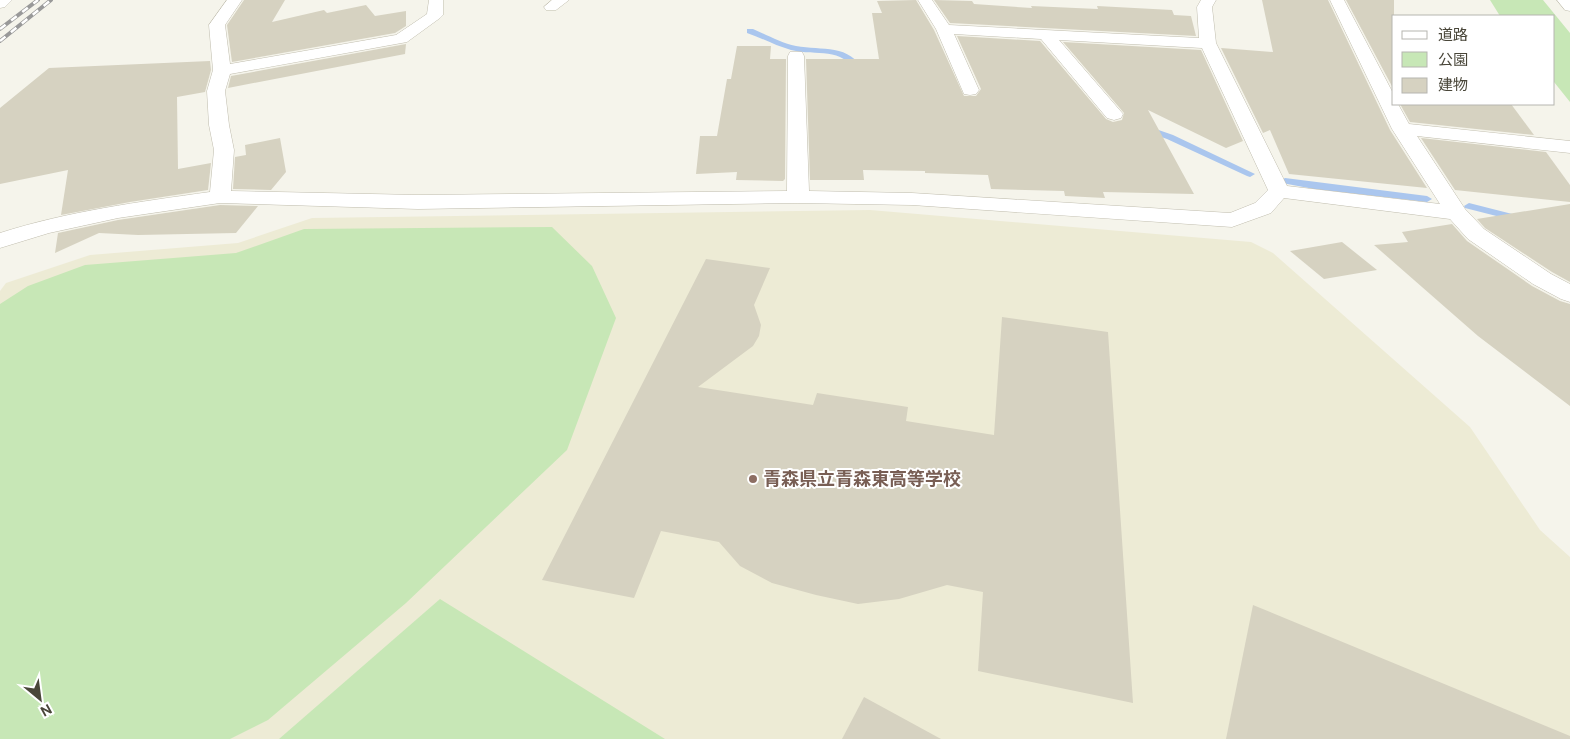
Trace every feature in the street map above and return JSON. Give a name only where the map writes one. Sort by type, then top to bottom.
[{"type":"street","points":[[0,4],[5,0]]},
{"type":"street","points":[[220,197],[224,150],[219,125],[216,92],[222,70],[217,25],[235,0]]},
{"type":"street","points":[[925,0],[944,29],[970,90]]},
{"type":"street","points":[[1337,0],[1402,129],[1457,213],[1476,234],[1542,279],[1570,294]]},
{"type":"street","points":[[1564,0],[1570,7]]},
{"type":"street","points":[[222,70],[401,39],[435,15],[434,1]]},
{"type":"street","points":[[1201,3],[1208,42],[1279,191]]},
{"type":"street","points":[[944,29],[1208,42]]},
{"type":"street","points":[[1044,34],[1114,114]]},
{"type":"street","points":[[796,56],[798,197]]},
{"type":"street","points":[[1367,60],[1385,62]]},
{"type":"street","points":[[1402,129],[1570,147]]},
{"type":"street","points":[[0,241],[43,227],[118,210],[220,197],[418,202],[798,197],[912,198],[1232,220],[1263,208],[1279,191]]},
{"type":"street","points":[[1279,191],[1457,213]]},
{"type":"shaded area","name":"青森県立青森東高等学校","points":[[870,210],[1251,242],[1273,253],[1470,427],[1540,530],[1570,557],[1570,739],[0,739],[0,291],[6,283],[90,255],[238,243],[312,218]]},
{"type":"green space","points":[[1490,0],[1543,0],[1570,33],[1570,102],[1555,83],[1555,15],[1499,15]]},
{"type":"green space","points":[[552,227],[592,266],[616,318],[567,450],[406,603],[268,720],[230,739],[0,739],[0,304],[28,286],[85,265],[236,253],[304,229]]},
{"type":"green space","points":[[440,599],[665,739],[279,739]]},
{"type":"building","points":[[244,0],[285,0],[272,22],[324,10],[327,13],[366,5],[375,16],[406,11],[406,26],[395,33],[232,62],[227,25]]},
{"type":"building","points":[[916,0],[934,30],[964,96],[976,96],[981,89],[957,36],[1040,41],[1106,119],[1113,122],[1122,120],[1124,113],[1063,42],[1201,50],[1243,141],[1226,148],[1148,110],[1194,194],[1103,192],[1105,198],[1065,196],[1064,191],[991,189],[988,175],[925,173],[925,171],[863,170],[864,180],[810,180],[806,59],[879,59],[872,13],[882,13],[877,1]]},
{"type":"building","points":[[934,0],[972,1],[974,4],[1032,8],[1031,6],[1098,9],[1097,6],[1172,10],[1174,15],[1191,16],[1196,36],[950,23]]},
{"type":"building","points":[[1262,0],[1328,0],[1390,130],[1427,188],[1289,174],[1270,130],[1263,133],[1221,48],[1273,52]]},
{"type":"building","points":[[1346,0],[1394,0],[1394,15],[1392,15],[1392,86]]},
{"type":"building","points":[[406,44],[405,54],[228,88],[231,76]]},
{"type":"building","points":[[737,46],[771,46],[770,59],[786,59],[785,179],[783,181],[736,180],[737,172],[696,174],[700,136],[717,136],[727,79],[731,79]]},
{"type":"building","points":[[210,61],[211,70],[205,92],[177,97],[178,169],[211,163],[208,190],[61,215],[68,170],[0,184],[0,108],[49,68]]},
{"type":"building","points":[[1401,105],[1512,105],[1534,135],[1410,122]]},
{"type":"building","points":[[280,138],[286,172],[271,190],[233,189],[235,157],[246,155],[245,145]]},
{"type":"building","points":[[1421,138],[1546,152],[1570,185],[1570,202],[1455,190]]},
{"type":"building","points":[[1570,204],[1570,282],[1485,228],[1477,219]]},
{"type":"building","points":[[220,205],[258,206],[236,233],[138,235],[99,233],[55,253],[58,233],[118,220]]},
{"type":"building","points":[[1452,224],[1467,241],[1532,286],[1560,301],[1570,304],[1570,406],[1478,336],[1374,245],[1408,242],[1402,232]]},
{"type":"building","points":[[1342,242],[1377,270],[1324,279],[1290,251]]},
{"type":"building","points":[[706,259],[770,268],[754,305],[761,325],[759,336],[753,346],[698,387],[813,405],[817,393],[908,407],[906,421],[994,435],[1002,317],[1108,332],[1133,703],[978,671],[983,592],[947,585],[899,599],[858,604],[772,583],[740,566],[719,542],[661,531],[634,598],[542,580]]},
{"type":"building","points":[[1253,605],[1570,736],[1570,739],[1226,739]]},
{"type":"building","points":[[864,697],[941,739],[842,739]]},
{"type":"waterway","points":[[750,31],[794,48],[841,54],[850,58],[860,72]]},
{"type":"waterway","points":[[1147,129],[1170,137],[1250,174]]},
{"type":"waterway","points":[[1285,181],[1427,199]]},
{"type":"waterway","points":[[1469,206],[1520,219]]},
{"type":"railway","points":[[0,29],[38,0]]},
{"type":"railway","points":[[0,41],[51,0]]},
{"type":"place","name":"青森県立青森東高等学校","points":[[753,479]]}]
